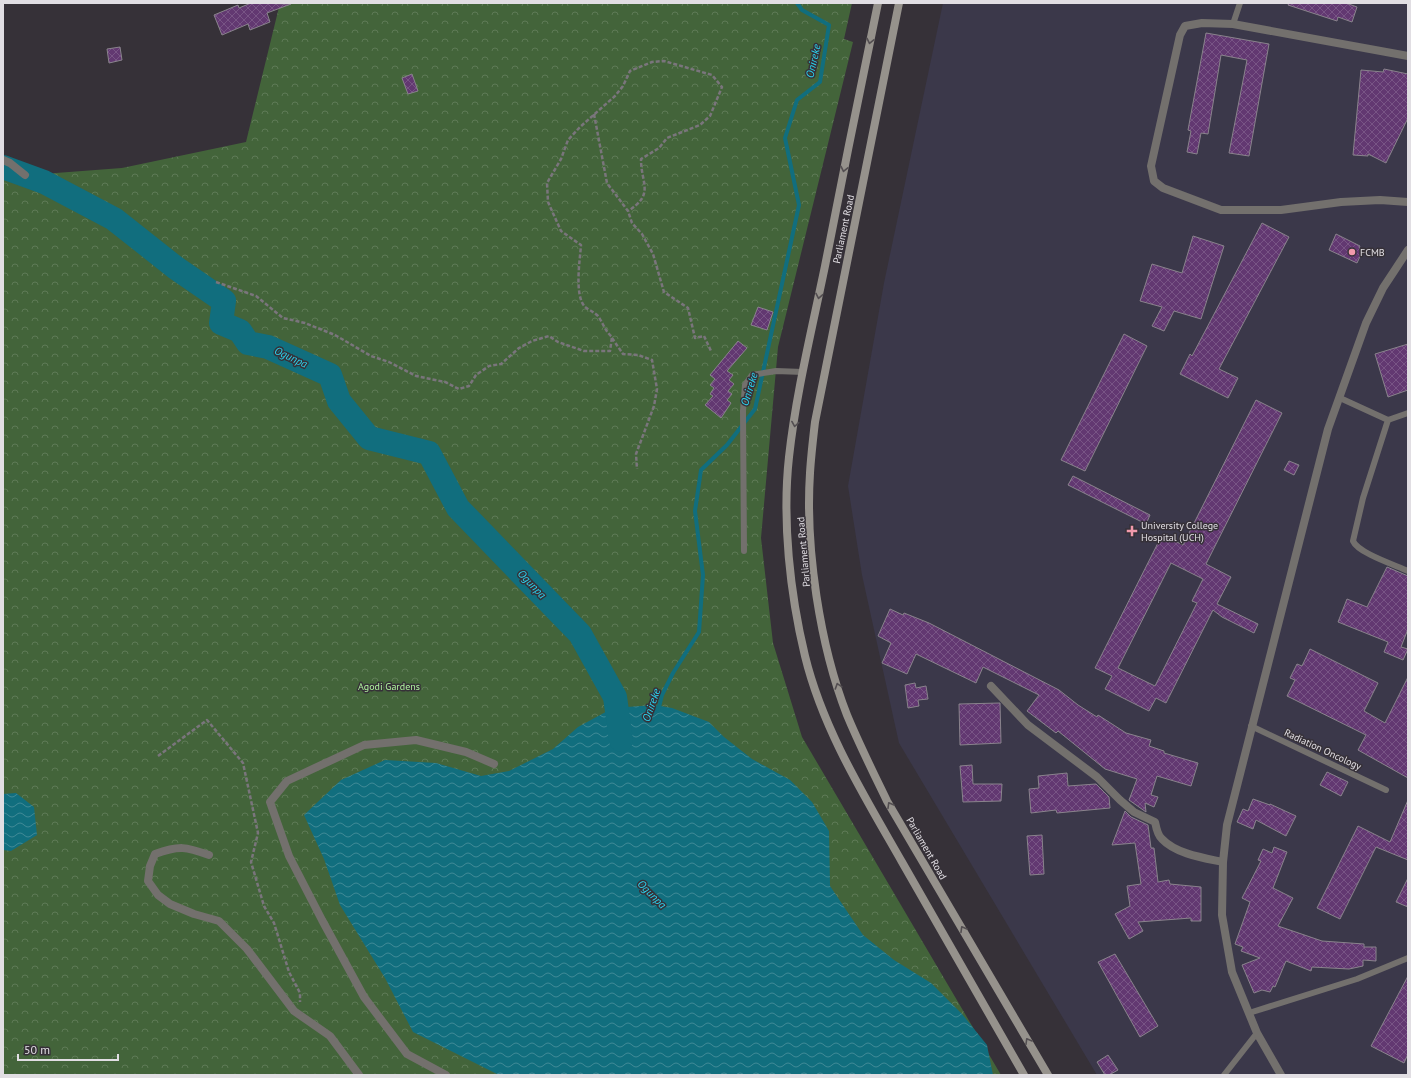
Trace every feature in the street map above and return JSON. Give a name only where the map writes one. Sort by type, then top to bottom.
[{"type":"main road","name":"Parliament Road","points":[[878,3],[803,372],[789,458],[788,512],[790,561],[796,610],[806,657],[819,698],[834,736],[859,787],[1024,1075]]},
{"type":"main road","name":"Parliament Road","points":[[899,3],[815,422],[810,474],[810,521],[813,574],[832,667],[847,714],[865,757],[887,800],[1048,1075]]},
{"type":"street","points":[[1408,56],[1232,24],[1202,23],[1185,26],[1180,34],[1151,166],[1154,181],[1163,188],[1221,210],[1281,210],[1341,202],[1380,200],[1408,202]]},
{"type":"street","points":[[3,160],[10,163],[25,176]]},
{"type":"street","points":[[1281,1075],[1257,1033],[1232,972],[1222,914],[1223,862],[1227,825],[1251,726],[1328,429],[1366,323],[1383,288],[1408,250]]},
{"type":"street","points":[[991,686],[1028,725],[1097,777],[1134,812],[1154,822],[1161,839],[1176,848],[1200,857],[1223,862]]},
{"type":"street","points":[[446,1075],[407,1054],[364,997],[289,856],[270,802],[287,781],[364,744],[416,740],[466,752],[494,764]]},
{"type":"street","points":[[210,855],[185,847],[169,849],[155,854],[150,866],[148,881],[158,895],[170,904],[194,914],[219,921],[247,949],[294,1011],[330,1036],[359,1075]]},
{"type":"lane","points":[[1232,24],[1240,3]]},
{"type":"lane","points":[[744,551],[743,411],[745,385],[752,375],[776,371],[803,372]]},
{"type":"lane","points":[[1340,398],[1388,420],[1408,413]]},
{"type":"lane","points":[[1388,420],[1364,498],[1353,541],[1355,545],[1363,551],[1408,571]]},
{"type":"lane","name":"Radiation Oncology","points":[[1251,726],[1386,790]]},
{"type":"lane","points":[[1248,1013],[1357,979],[1408,958]]},
{"type":"lane","points":[[1224,1075],[1257,1033]]},
{"type":"path","points":[[628,211],[639,204],[645,194],[641,159],[659,148],[667,138],[689,131],[700,125],[710,116],[722,87],[712,75],[664,61],[652,62],[630,71],[623,86],[615,96],[594,113],[568,140],[561,159],[547,183],[548,202],[561,231],[581,245],[578,279],[584,306],[597,315],[605,330],[612,337],[623,354],[638,355],[652,360],[657,388],[654,406],[636,454],[637,469]]},
{"type":"path","points":[[594,113],[607,183],[628,211],[632,223],[642,234],[653,254],[664,292],[688,308],[695,338],[704,336],[711,351]]},
{"type":"path","points":[[216,282],[256,296],[283,318],[335,335],[371,356],[389,362],[416,376],[445,382],[459,389],[469,386],[476,375],[488,366],[501,364],[519,348],[532,341],[549,336],[558,342],[584,351],[610,351],[612,337]]},
{"type":"path","points":[[158,756],[207,720],[243,763],[258,833],[251,862],[264,906],[274,923],[289,972],[300,993],[301,1016]]},
{"type":"shaded area","name":"University College Hospital (UCH)","points":[[943,3],[1408,3],[1408,1075],[1097,1075],[899,743],[862,575],[848,486],[884,283]]},
{"type":"green space","name":"Agodi Gardens","points":[[280,3],[852,3],[844,39],[853,42],[778,347],[761,538],[773,643],[802,737],[1001,1075],[3,1075],[3,177],[122,168],[246,142]]},
{"type":"water","points":[[655,705],[672,708],[709,722],[724,737],[752,759],[790,780],[812,802],[829,831],[830,886],[863,935],[894,960],[931,983],[962,1014],[987,1045],[993,1075],[499,1075],[413,1032],[385,978],[340,905],[324,859],[304,815],[341,780],[385,760],[436,763],[481,776],[509,771],[553,749],[578,727],[613,708]]},
{"type":"water","points":[[16,793],[34,807],[37,835],[11,851],[3,850],[3,794]]},
{"type":"building","points":[[251,3],[291,4],[267,13],[270,22],[250,30],[248,24],[222,35],[214,15],[238,5],[239,8]]},
{"type":"building","points":[[1289,3],[1346,3],[1357,7],[1352,22],[1338,17],[1337,21],[1288,5]]},
{"type":"building","points":[[1206,33],[1269,44],[1249,156],[1229,153],[1247,60],[1221,55],[1208,134],[1201,133],[1197,154],[1187,152],[1191,131],[1188,130]]},
{"type":"building","points":[[120,47],[122,60],[109,63],[107,49]]},
{"type":"building","points":[[1384,69],[1408,74],[1408,118],[1386,163],[1368,154],[1368,156],[1353,155],[1361,70],[1383,72]]},
{"type":"building","points":[[412,74],[418,91],[408,94],[402,78]]},
{"type":"building","points":[[1262,223],[1289,237],[1219,369],[1238,378],[1228,398],[1180,374],[1190,354],[1192,356]]},
{"type":"building","points":[[1336,234],[1360,246],[1359,248],[1363,250],[1357,263],[1329,250]]},
{"type":"building","points":[[1193,236],[1224,246],[1201,319],[1174,311],[1164,331],[1152,326],[1162,307],[1140,301],[1152,264],[1182,273]]},
{"type":"building","points":[[758,307],[773,312],[767,330],[751,325]]},
{"type":"building","points":[[1124,334],[1147,346],[1085,471],[1061,460]]},
{"type":"building","points":[[738,341],[747,348],[727,371],[733,375],[729,380],[734,384],[728,391],[732,394],[727,400],[731,403],[721,418],[705,405],[713,396],[710,394],[714,388],[710,385],[715,379],[710,375]]},
{"type":"building","points":[[1408,344],[1408,390],[1388,397],[1375,354]]},
{"type":"building","points":[[1256,400],[1282,413],[1206,564],[1231,577],[1217,604],[1258,624],[1254,633],[1222,617],[1213,610],[1166,703],[1156,698],[1149,711],[1105,689],[1112,676],[1095,668],[1162,535],[1183,545]],"holes":[[[1171,563],[1203,579],[1192,601],[1197,603],[1155,686],[1118,668]]]},
{"type":"building","points":[[1289,461],[1299,465],[1294,475],[1284,470]]},
{"type":"building","points":[[1073,476],[1150,515],[1146,524],[1068,485]]},
{"type":"building","points":[[1387,567],[1408,576],[1408,629],[1401,647],[1408,649],[1403,660],[1384,652],[1388,642],[1338,622],[1347,599],[1367,607]]},
{"type":"building","points":[[890,609],[903,615],[904,613],[929,623],[1059,690],[1078,705],[1097,717],[1098,715],[1126,733],[1151,740],[1149,746],[1164,751],[1164,753],[1198,763],[1191,786],[1157,776],[1151,795],[1158,797],[1154,807],[1145,803],[1146,812],[1129,800],[1137,779],[1105,769],[1058,731],[1056,733],[1027,711],[1039,695],[983,667],[976,683],[916,654],[907,674],[882,663],[891,643],[878,636]]},
{"type":"building","points":[[1310,649],[1378,683],[1364,711],[1385,723],[1408,677],[1408,778],[1358,750],[1366,735],[1287,696],[1295,680],[1290,678],[1297,664],[1302,666]]},
{"type":"building","points":[[915,683],[916,688],[926,686],[928,699],[918,700],[919,706],[908,708],[905,685]]},
{"type":"building","points":[[1000,703],[1001,743],[960,745],[959,704]]},
{"type":"building","points":[[972,765],[973,784],[1002,784],[1001,801],[963,802],[960,766]]},
{"type":"building","points":[[1327,772],[1348,782],[1341,796],[1320,785]]},
{"type":"building","points":[[1067,773],[1068,786],[1096,784],[1109,797],[1110,808],[1057,813],[1056,810],[1031,813],[1029,789],[1039,788],[1038,776]]},
{"type":"building","points":[[1253,799],[1270,804],[1296,816],[1286,836],[1256,820],[1253,829],[1237,822],[1243,809],[1248,811]]},
{"type":"building","points":[[1408,800],[1408,860],[1376,847],[1340,919],[1317,908],[1358,826],[1390,842]]},
{"type":"building","points":[[1125,811],[1131,817],[1148,825],[1151,848],[1154,848],[1158,882],[1169,880],[1170,884],[1201,887],[1201,921],[1191,921],[1191,918],[1138,922],[1143,931],[1129,939],[1115,914],[1130,906],[1127,886],[1141,884],[1135,843],[1112,845]]},
{"type":"building","points":[[1042,835],[1044,874],[1030,875],[1027,836]]},
{"type":"building","points":[[1274,847],[1287,852],[1273,888],[1293,898],[1278,926],[1322,941],[1364,944],[1364,947],[1376,947],[1376,961],[1363,960],[1363,966],[1349,969],[1312,967],[1311,971],[1286,961],[1275,987],[1273,986],[1270,992],[1262,990],[1254,993],[1242,965],[1260,958],[1241,951],[1243,947],[1235,944],[1250,902],[1242,898],[1261,861],[1258,860],[1263,849],[1272,853]]},
{"type":"building","points":[[1408,878],[1408,907],[1396,902]]},
{"type":"building","points":[[1115,954],[1158,1026],[1140,1037],[1098,962]]},
{"type":"building","points":[[1408,976],[1408,1054],[1404,1063],[1371,1046]]},
{"type":"building","points":[[1108,1055],[1118,1070],[1109,1075],[1105,1075],[1097,1062]]},
{"type":"waterway","name":"Onireke","points":[[658,711],[662,695],[673,673],[699,632],[703,575],[695,511],[701,470],[727,445],[755,409],[799,205],[785,138],[797,100],[820,82],[829,25],[802,10],[797,3]]},
{"type":"waterway","name":"Ogunpa","points":[[3,167],[44,182],[114,219],[176,268],[224,301],[221,323],[240,331],[248,343],[268,347],[330,375],[339,401],[369,438],[429,453],[458,508],[580,634],[615,697],[621,740]]},
{"type":"place","name":"FCMB","points":[[1352,252]]},
{"type":"place","name":"University College Hospital (UCH)","points":[[1132,531]]}]
